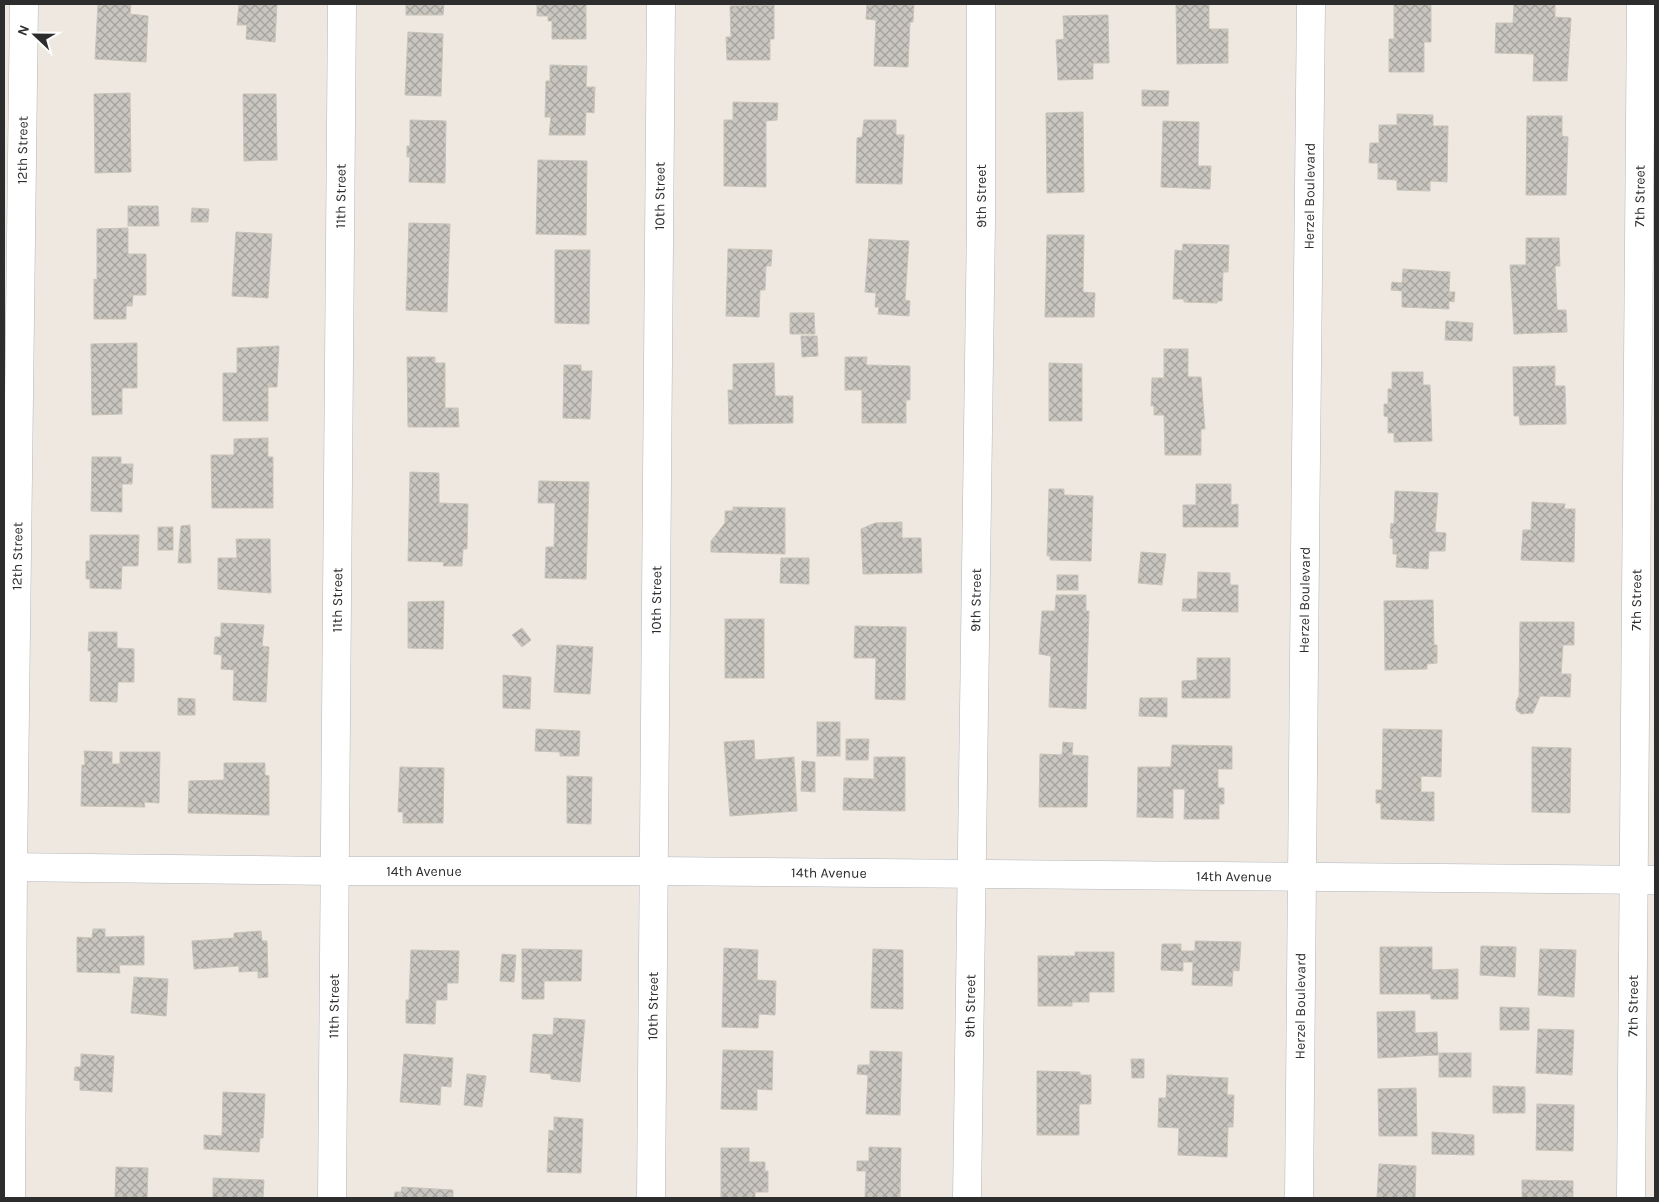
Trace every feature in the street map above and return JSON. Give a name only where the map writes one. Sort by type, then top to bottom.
[{"type":"street","name":"12th Street","points":[[11,1198],[8,867],[24,4]]},
{"type":"street","name":"11th Street","points":[[332,1198],[342,4]]},
{"type":"street","name":"10th Street","points":[[651,1198],[661,4]]},
{"type":"street","name":"9th Street","points":[[968,1198],[982,4]]},
{"type":"street","name":"Herzel Boulevard","points":[[1299,1198],[1300,878],[1309,297],[1310,4]]},
{"type":"street","name":"7th Street","points":[[1632,1198],[1645,880],[1641,4]]},
{"type":"street","name":"14th Avenue","points":[[8,867],[1645,880]]},
{"type":"building","points":[[98,4],[131,4],[130,14],[148,16],[146,62],[95,59]]},
{"type":"building","points":[[239,4],[277,4],[275,42],[246,39],[247,25],[237,25]]},
{"type":"building","points":[[406,4],[444,4],[443,15],[406,15]]},
{"type":"building","points":[[537,4],[586,4],[586,39],[552,39],[552,21],[548,21],[548,16],[537,16]]},
{"type":"building","points":[[867,4],[914,4],[913,22],[910,22],[908,67],[874,66],[876,20],[866,19]]},
{"type":"building","points":[[1176,4],[1209,4],[1209,29],[1228,29],[1228,63],[1177,64]]},
{"type":"building","points":[[1394,4],[1431,4],[1431,42],[1424,42],[1424,72],[1389,72],[1389,39],[1394,39]]},
{"type":"building","points":[[1514,4],[1555,4],[1555,17],[1571,18],[1567,81],[1533,81],[1534,54],[1495,53],[1496,23],[1513,23]]},
{"type":"building","points":[[774,5],[774,39],[770,39],[770,60],[727,60],[726,37],[731,37],[730,6]]},
{"type":"building","points":[[1108,15],[1109,63],[1093,63],[1093,79],[1058,80],[1056,40],[1064,39],[1063,16]]},
{"type":"building","points":[[408,32],[443,34],[441,96],[405,95]]},
{"type":"building","points":[[550,65],[587,66],[586,87],[595,87],[594,113],[586,112],[585,135],[549,135],[551,117],[545,117],[546,81],[550,81]]},
{"type":"building","points":[[1142,90],[1169,91],[1168,106],[1142,106]]},
{"type":"building","points":[[130,93],[131,172],[95,173],[94,94]]},
{"type":"building","points":[[243,94],[276,94],[277,160],[244,161]]},
{"type":"building","points":[[733,102],[778,103],[777,120],[766,121],[766,187],[724,186],[724,120],[733,120]]},
{"type":"building","points":[[1083,112],[1084,192],[1047,193],[1046,113]]},
{"type":"building","points":[[1397,114],[1433,115],[1433,126],[1448,126],[1447,182],[1430,181],[1430,191],[1397,190],[1397,180],[1378,179],[1378,163],[1369,163],[1370,143],[1379,143],[1379,125],[1397,125]]},
{"type":"building","points":[[1527,116],[1562,116],[1562,136],[1568,137],[1566,195],[1526,195]]},
{"type":"building","points":[[410,120],[446,121],[445,183],[409,182],[410,157],[407,157],[407,146],[410,146]]},
{"type":"building","points":[[864,120],[896,120],[896,135],[904,135],[902,184],[856,183],[857,138],[862,137]]},
{"type":"building","points":[[1163,121],[1199,122],[1198,166],[1211,166],[1210,189],[1161,187]]},
{"type":"building","points":[[538,160],[587,161],[586,235],[536,234]]},
{"type":"building","points":[[128,206],[158,206],[159,226],[128,226]]},
{"type":"building","points":[[192,208],[209,209],[208,222],[191,222]]},
{"type":"building","points":[[409,223],[450,224],[447,312],[406,310]]},
{"type":"building","points":[[128,228],[128,254],[146,254],[146,295],[133,295],[132,306],[126,306],[126,319],[94,319],[94,279],[97,280],[97,229]]},
{"type":"building","points":[[236,232],[272,234],[268,298],[232,296]]},
{"type":"building","points":[[1047,235],[1084,235],[1083,292],[1095,293],[1094,317],[1045,317]]},
{"type":"building","points":[[1526,238],[1559,238],[1560,266],[1555,266],[1557,310],[1566,310],[1567,332],[1514,334],[1510,265],[1526,265]]},
{"type":"building","points":[[869,239],[909,241],[905,300],[910,301],[909,316],[878,314],[879,307],[875,307],[876,293],[865,292]]},
{"type":"building","points":[[1183,244],[1229,245],[1228,272],[1223,272],[1222,301],[1217,303],[1184,302],[1184,299],[1173,299],[1175,250],[1182,251]]},
{"type":"building","points":[[728,249],[772,250],[771,266],[766,266],[765,290],[760,290],[759,317],[726,316]]},
{"type":"building","points":[[555,250],[590,250],[589,324],[555,323]]},
{"type":"building","points":[[1403,269],[1450,272],[1449,292],[1455,292],[1454,302],[1449,301],[1449,309],[1402,307],[1402,291],[1391,290],[1392,282],[1402,283]]},
{"type":"building","points":[[790,313],[814,313],[815,334],[790,334]]},
{"type":"building","points":[[1446,321],[1473,323],[1472,341],[1445,340]]},
{"type":"building","points":[[801,336],[817,336],[818,356],[802,357]]},
{"type":"building","points":[[137,343],[137,388],[122,388],[122,414],[92,415],[91,344]]},
{"type":"building","points":[[279,346],[277,387],[268,387],[268,421],[223,421],[223,373],[237,373],[237,348]]},
{"type":"building","points":[[1164,349],[1188,349],[1188,377],[1201,377],[1205,429],[1201,429],[1201,455],[1165,455],[1164,415],[1154,415],[1154,406],[1151,406],[1152,378],[1164,378]]},
{"type":"building","points":[[407,357],[435,357],[435,363],[445,363],[445,408],[458,408],[459,427],[408,427]]},
{"type":"building","points":[[845,357],[867,357],[866,365],[910,366],[910,400],[906,400],[906,423],[862,423],[862,390],[845,390]]},
{"type":"building","points":[[774,363],[775,396],[793,396],[793,423],[729,424],[728,390],[733,390],[733,364]]},
{"type":"building","points":[[1049,363],[1082,364],[1082,421],[1049,421]]},
{"type":"building","points":[[564,365],[581,365],[581,371],[592,371],[590,419],[563,418]]},
{"type":"building","points":[[1555,366],[1555,386],[1565,386],[1566,424],[1520,425],[1519,416],[1514,416],[1513,367]]},
{"type":"building","points":[[1392,372],[1423,372],[1423,385],[1430,385],[1432,441],[1394,442],[1394,433],[1388,433],[1388,417],[1384,416],[1384,404],[1388,404],[1388,389],[1392,389]]},
{"type":"building","points":[[268,438],[268,457],[273,457],[273,508],[212,508],[211,455],[234,455],[234,439]]},
{"type":"building","points":[[92,457],[121,457],[121,464],[133,464],[132,484],[122,484],[122,512],[91,511]]},
{"type":"building","points":[[410,472],[439,473],[439,503],[468,504],[467,549],[463,549],[462,566],[443,566],[444,562],[408,561]]},
{"type":"building","points":[[539,481],[589,482],[586,579],[545,578],[546,547],[554,547],[555,503],[538,503]]},
{"type":"building","points":[[1196,484],[1231,484],[1231,505],[1238,504],[1238,527],[1183,527],[1183,505],[1196,505]]},
{"type":"building","points":[[1049,489],[1064,489],[1064,495],[1093,496],[1091,561],[1050,560],[1050,556],[1047,556]]},
{"type":"building","points":[[1395,491],[1438,493],[1435,532],[1446,533],[1445,551],[1429,551],[1428,569],[1396,567],[1397,554],[1393,554],[1393,539],[1390,538],[1391,523],[1394,524]]},
{"type":"building","points":[[1532,502],[1565,504],[1564,509],[1575,509],[1574,562],[1521,560],[1523,530],[1531,530]]},
{"type":"building","points":[[733,507],[785,508],[785,554],[711,552],[711,541],[725,523],[725,511],[733,511]]},
{"type":"building","points":[[902,522],[902,538],[921,538],[922,573],[863,574],[861,529],[875,523]]},
{"type":"building","points":[[190,525],[191,563],[178,563],[181,526]]},
{"type":"building","points":[[158,527],[173,527],[173,550],[158,550]]},
{"type":"building","points":[[90,535],[139,535],[138,566],[122,566],[121,589],[90,588],[90,579],[86,579],[86,561],[90,561]]},
{"type":"building","points":[[236,539],[270,539],[271,593],[218,589],[218,558],[237,558]]},
{"type":"building","points":[[1141,552],[1166,554],[1162,585],[1138,583]]},
{"type":"building","points":[[781,558],[809,558],[809,584],[780,583]]},
{"type":"building","points":[[1198,572],[1230,573],[1230,585],[1238,585],[1238,612],[1182,611],[1183,599],[1197,599]]},
{"type":"building","points":[[1057,575],[1078,575],[1078,590],[1057,590]]},
{"type":"building","points":[[1056,595],[1086,595],[1086,611],[1089,611],[1086,709],[1049,707],[1051,656],[1039,654],[1042,611],[1055,611]]},
{"type":"building","points":[[1433,600],[1434,645],[1437,645],[1437,663],[1427,664],[1427,669],[1385,670],[1384,601]]},
{"type":"building","points":[[444,601],[443,649],[408,648],[408,602]]},
{"type":"building","points":[[725,619],[764,619],[764,678],[725,678]]},
{"type":"building","points":[[1520,622],[1574,622],[1574,645],[1563,645],[1561,674],[1571,674],[1570,697],[1540,696],[1533,713],[1521,714],[1516,710],[1516,702],[1519,696]]},
{"type":"building","points":[[221,623],[264,625],[262,646],[269,647],[266,702],[233,700],[234,670],[221,669],[222,655],[214,654],[215,637],[221,637]]},
{"type":"building","points":[[855,626],[906,627],[905,700],[875,699],[876,658],[854,658]]},
{"type":"building","points":[[522,628],[531,640],[522,647],[512,635]]},
{"type":"building","points":[[89,632],[117,632],[117,648],[134,649],[134,682],[118,682],[117,702],[90,701],[91,651],[88,651]]},
{"type":"building","points":[[557,645],[593,647],[590,694],[554,692]]},
{"type":"building","points":[[1197,658],[1230,658],[1230,698],[1182,698],[1182,681],[1197,680]]},
{"type":"building","points":[[503,675],[531,677],[530,709],[503,708]]},
{"type":"building","points":[[178,698],[195,699],[195,715],[178,715]]},
{"type":"building","points":[[1140,698],[1167,698],[1167,717],[1139,716]]},
{"type":"building","points":[[817,722],[840,722],[840,756],[817,756]]},
{"type":"building","points":[[536,729],[580,731],[579,756],[560,756],[560,752],[535,751]]},
{"type":"building","points":[[1383,729],[1442,730],[1441,777],[1421,776],[1421,792],[1434,792],[1434,821],[1381,819],[1381,803],[1376,803],[1376,790],[1382,790]]},
{"type":"building","points":[[846,739],[869,739],[868,760],[846,760]]},
{"type":"building","points":[[754,740],[755,760],[794,757],[797,811],[730,816],[724,742]]},
{"type":"building","points":[[1063,742],[1073,743],[1072,755],[1088,756],[1087,807],[1039,807],[1040,754],[1062,755]]},
{"type":"building","points":[[1172,745],[1232,746],[1232,769],[1218,769],[1218,788],[1224,788],[1224,804],[1219,804],[1219,819],[1184,819],[1185,789],[1173,789],[1173,818],[1137,817],[1138,767],[1171,767]]},
{"type":"building","points":[[1532,747],[1571,748],[1570,813],[1532,812]]},
{"type":"building","points":[[84,751],[112,752],[112,764],[120,764],[120,752],[160,752],[159,803],[144,802],[145,807],[81,806],[82,765],[85,765]]},
{"type":"building","points":[[874,757],[905,757],[905,811],[843,810],[844,778],[874,779]]},
{"type":"building","points":[[802,761],[815,762],[815,792],[801,791]]},
{"type":"building","points":[[224,763],[265,763],[265,775],[269,776],[269,815],[188,813],[189,781],[224,780]]},
{"type":"building","points":[[400,767],[444,768],[443,823],[403,823],[403,812],[398,812]]},
{"type":"building","points":[[567,776],[592,777],[591,824],[567,823]]},
{"type":"building","points":[[93,929],[105,929],[105,937],[144,936],[144,965],[119,965],[120,973],[77,972],[77,937],[92,938]]},
{"type":"building","points":[[261,931],[262,941],[267,941],[268,977],[258,978],[258,971],[239,972],[239,966],[194,969],[192,941],[234,938],[234,933]]},
{"type":"building","points":[[1195,941],[1241,942],[1239,971],[1233,970],[1232,986],[1192,985],[1193,962],[1183,962],[1183,971],[1161,970],[1162,944],[1181,944],[1181,951],[1195,951]]},
{"type":"building","points":[[1481,946],[1516,947],[1515,977],[1480,975]]},
{"type":"building","points":[[1380,947],[1432,947],[1432,970],[1458,969],[1458,999],[1431,999],[1431,994],[1380,994]]},
{"type":"building","points":[[724,948],[758,950],[757,980],[776,981],[775,1015],[759,1014],[758,1028],[722,1027]]},
{"type":"building","points":[[522,949],[582,950],[581,981],[544,981],[544,999],[522,999]]},
{"type":"building","points":[[873,949],[903,950],[903,1009],[871,1008]]},
{"type":"building","points":[[1540,949],[1576,950],[1574,997],[1538,995]]},
{"type":"building","points":[[411,950],[459,951],[458,983],[447,983],[447,1000],[436,1000],[435,1024],[406,1023],[406,1000],[409,1000]]},
{"type":"building","points":[[1075,952],[1114,952],[1114,992],[1089,992],[1089,1002],[1072,1002],[1072,1006],[1038,1006],[1038,956],[1075,956]]},
{"type":"building","points":[[502,954],[516,955],[514,982],[500,981]]},
{"type":"building","points":[[134,977],[168,979],[166,1016],[131,1013]]},
{"type":"building","points":[[1500,1007],[1529,1008],[1529,1030],[1500,1030]]},
{"type":"building","points":[[1415,1011],[1415,1033],[1437,1032],[1438,1055],[1378,1058],[1377,1012]]},
{"type":"building","points":[[554,1018],[585,1020],[580,1082],[551,1079],[551,1074],[530,1072],[533,1034],[553,1035]]},
{"type":"building","points":[[1538,1029],[1574,1030],[1572,1075],[1536,1073]]},
{"type":"building","points":[[723,1050],[773,1051],[772,1090],[757,1089],[757,1110],[721,1109]]},
{"type":"building","points":[[870,1051],[902,1052],[900,1115],[866,1114],[868,1075],[857,1074],[858,1065],[870,1065]]},
{"type":"building","points":[[1439,1053],[1471,1053],[1471,1077],[1439,1077]]},
{"type":"building","points":[[81,1054],[114,1056],[112,1092],[80,1090],[80,1081],[74,1080],[75,1067],[81,1067]]},
{"type":"building","points":[[404,1054],[453,1058],[451,1087],[441,1086],[440,1105],[400,1102]]},
{"type":"building","points":[[1131,1059],[1144,1059],[1144,1078],[1132,1078]]},
{"type":"building","points":[[1037,1071],[1080,1072],[1080,1075],[1091,1075],[1091,1104],[1079,1104],[1079,1135],[1037,1135]]},
{"type":"building","points":[[467,1074],[486,1076],[482,1107],[464,1105]]},
{"type":"building","points":[[1167,1075],[1228,1078],[1227,1095],[1234,1095],[1233,1127],[1228,1127],[1227,1157],[1178,1155],[1179,1128],[1158,1127],[1159,1098],[1166,1098]]},
{"type":"building","points":[[1493,1086],[1525,1087],[1525,1113],[1493,1113]]},
{"type":"building","points":[[1416,1088],[1417,1136],[1379,1136],[1378,1089]]},
{"type":"building","points":[[223,1092],[265,1094],[263,1138],[260,1138],[259,1152],[204,1149],[204,1135],[222,1136]]},
{"type":"building","points":[[1537,1104],[1574,1105],[1573,1151],[1536,1150]]},
{"type":"building","points":[[554,1117],[583,1119],[581,1173],[547,1172],[549,1130],[554,1131]]},
{"type":"building","points":[[1432,1132],[1474,1135],[1474,1155],[1432,1154]]},
{"type":"building","points":[[869,1147],[901,1148],[900,1198],[865,1198],[866,1171],[857,1171],[857,1161],[869,1161]]},
{"type":"building","points":[[721,1148],[749,1148],[749,1162],[765,1162],[765,1171],[768,1171],[768,1192],[755,1192],[755,1198],[721,1198]]},
{"type":"building","points":[[1379,1164],[1416,1166],[1415,1198],[1377,1198]]},
{"type":"building","points":[[116,1167],[148,1168],[147,1198],[115,1197]]},
{"type":"building","points":[[213,1178],[264,1180],[263,1198],[213,1198]]},
{"type":"building","points":[[1522,1180],[1573,1181],[1573,1198],[1522,1198]]},
{"type":"building","points":[[402,1187],[453,1190],[453,1198],[394,1198],[395,1192],[401,1192]]}]
